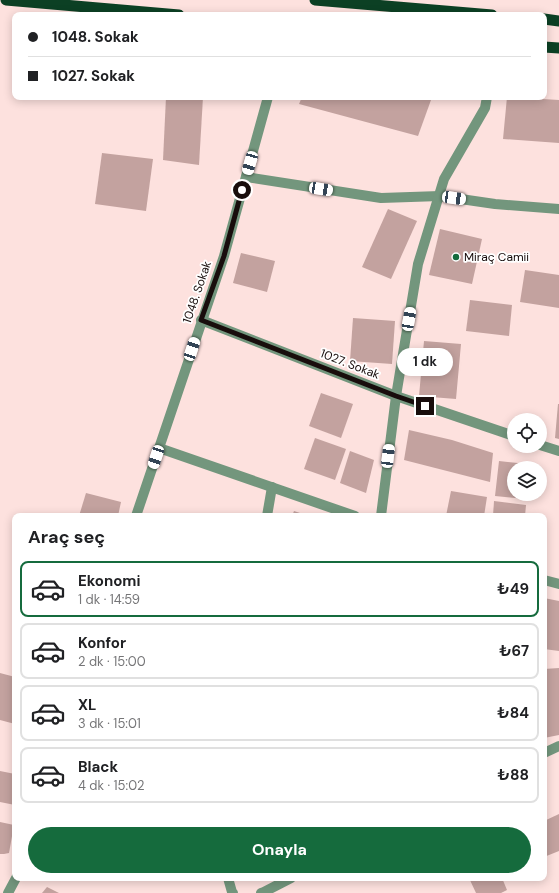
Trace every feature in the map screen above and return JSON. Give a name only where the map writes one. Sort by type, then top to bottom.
[{"type":"highway","points":[[6,0],[144,12]]},
{"type":"highway","points":[[315,0],[457,12]]},
{"type":"highway","points":[[547,19],[559,21]]},
{"type":"highway","points":[[547,47],[559,48]]},
{"type":"street","name":"1048. Sokak","points":[[137,513],[201,320],[224,256],[267,100]]},
{"type":"street","points":[[381,513],[396,396],[418,264],[444,179],[485,108],[486,100]]},
{"type":"street","points":[[246,177],[382,198],[440,196],[495,204],[559,209]]},
{"type":"street","name":"1027. Sokak","points":[[201,320],[396,396],[507,434]]},
{"type":"street","points":[[547,447],[559,451]]},
{"type":"street","points":[[159,448],[346,513]]},
{"type":"street","points":[[268,513],[272,487]]},
{"type":"street","points":[[547,581],[559,584]]},
{"type":"street","points":[[547,752],[559,746]]},
{"type":"street","points":[[8,893],[14,881]]},
{"type":"street","points":[[229,881],[233,893]]},
{"type":"street","points":[[261,893],[285,881]]},
{"type":"building","points":[[166,100],[203,100],[199,165],[163,160]]},
{"type":"building","points":[[301,100],[431,100],[418,136],[299,104]]},
{"type":"building","points":[[507,100],[559,100],[559,143],[503,139]]},
{"type":"building","points":[[102,153],[153,159],[146,211],[95,204]]},
{"type":"building","points":[[388,209],[417,221],[391,279],[362,267]]},
{"type":"building","name":"Miraç Camii","points":[[440,229],[482,239],[472,284],[429,275]]},
{"type":"building","points":[[241,253],[275,261],[267,292],[233,283]]},
{"type":"building","points":[[525,270],[559,275],[559,308],[520,302]]},
{"type":"building","points":[[470,300],[512,305],[509,336],[466,331]]},
{"type":"building","points":[[353,318],[395,321],[392,364],[350,361]]},
{"type":"building","points":[[424,341],[461,344],[456,399],[419,396]]},
{"type":"building","points":[[321,393],[353,404],[341,438],[309,426]]},
{"type":"building","points":[[559,404],[559,439],[555,438]]},
{"type":"building","points":[[409,430],[452,440],[493,453],[490,482],[404,460]]},
{"type":"building","points":[[315,438],[346,449],[335,480],[304,469]]},
{"type":"building","points":[[350,451],[374,460],[366,493],[340,483]]},
{"type":"building","points":[[499,461],[507,462],[507,497],[495,496]]},
{"type":"building","points":[[451,491],[487,497],[484,513],[447,513]]},
{"type":"building","points":[[86,493],[121,502],[119,513],[80,513]]},
{"type":"building","points":[[494,501],[526,505],[525,513],[493,513]]},
{"type":"building","points":[[547,599],[559,601],[559,651],[547,649]]},
{"type":"building","points":[[559,668],[559,735],[547,737],[547,669]]},
{"type":"building","points":[[0,673],[12,676],[12,723],[0,720]]},
{"type":"building","points":[[0,771],[12,773],[12,804],[0,802]]},
{"type":"building","points":[[559,814],[559,851],[547,856],[547,820]]},
{"type":"building","points":[[0,822],[12,825],[12,836],[9,853],[0,854]]},
{"type":"building","points":[[470,881],[503,881],[507,890],[501,893],[476,893]]},
{"type":"building","points":[[47,887],[59,893],[42,893]]},
{"type":"place","name":"Miraç Camii","points":[[456,257]]},
{"type":"route","points":[[242,190],[224,256],[201,320],[425,406]]}]
